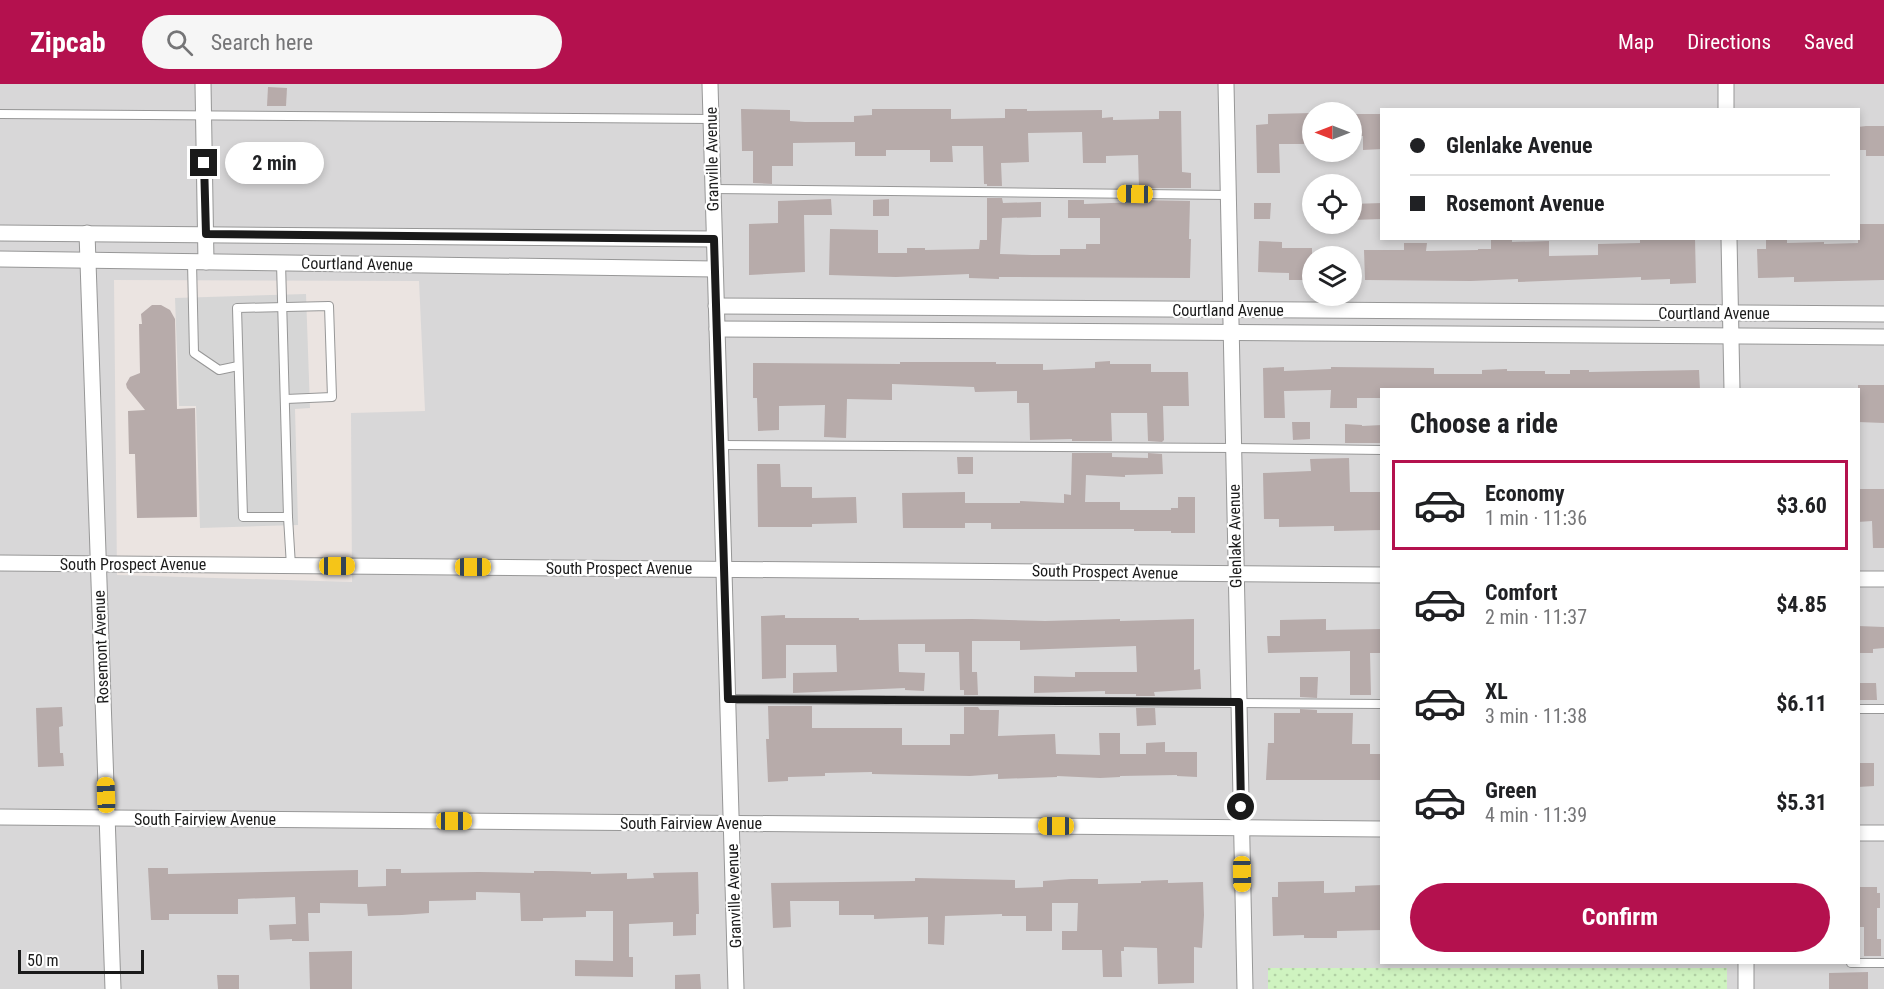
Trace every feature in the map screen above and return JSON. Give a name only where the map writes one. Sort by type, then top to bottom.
[{"type":"street","points":[[199,262],[206,234],[203,84]]},
{"type":"street","name":"Granville Avenue","points":[[710,84],[736,989]]},
{"type":"street","name":"Glenlake Avenue","points":[[1226,84],[1245,989]]},
{"type":"street","points":[[1726,84],[1726,108]]},
{"type":"street","name":"Courtland Avenue","points":[[0,232],[714,239]]},
{"type":"street","name":"Rosemont Avenue","points":[[87,233],[113,989]]},
{"type":"street","points":[[1729,240],[1732,388]]},
{"type":"street","name":"Courtland Avenue","points":[[0,259],[715,269]]},
{"type":"street","name":"Courtland Avenue","points":[[716,306],[1884,314]]},
{"type":"street","name":"Courtland Avenue","points":[[717,329],[1884,337]]},
{"type":"street","name":"South Prospect Avenue","points":[[0,563],[1380,575]]},
{"type":"street","points":[[1860,579],[1884,579]]},
{"type":"street","name":"South Fairview Avenue","points":[[0,817],[1380,829]]},
{"type":"street","points":[[1860,833],[1884,833]]},
{"type":"street","points":[[1746,964],[1746,989]]},
{"type":"lane","points":[[0,114],[711,119]]},
{"type":"lane","points":[[713,189],[1228,195]]},
{"type":"lane","points":[[199,262],[194,352],[219,370],[238,366]]},
{"type":"lane","points":[[281,263],[291,566]]},
{"type":"lane","points":[[286,399],[332,397],[329,306],[237,308],[243,517],[288,517]]},
{"type":"lane","points":[[720,445],[1380,450]]},
{"type":"lane","points":[[728,699],[1380,704]]},
{"type":"lane","points":[[1860,709],[1884,709]]},
{"type":"lane","points":[[1860,963],[1884,963]]},
{"type":"shaded area","points":[[0,84],[1884,84],[1884,989],[1727,989],[1726,968],[1268,968],[1268,989],[0,989]],"holes":[[[114,280],[419,281],[425,411],[351,413],[352,582],[117,575]]]},
{"type":"shaded area","points":[[306,294],[310,408],[295,409],[298,525],[200,528],[196,406],[179,406],[175,298]]},
{"type":"green space","points":[[1268,968],[1727,968],[1727,989],[1268,989]]},
{"type":"building","points":[[268,87],[287,88],[286,106],[267,106]]},
{"type":"building","points":[[741,109],[790,110],[790,121],[805,122],[854,122],[854,116],[872,115],[872,109],[951,109],[951,119],[1005,118],[1005,109],[1102,110],[1102,118],[1113,117],[1113,120],[1159,119],[1159,111],[1181,111],[1182,172],[1191,173],[1191,188],[1139,188],[1138,155],[1106,156],[1106,163],[1083,163],[1082,132],[1028,133],[1029,162],[1001,163],[1002,186],[984,184],[983,146],[952,146],[953,162],[930,162],[930,150],[886,150],[886,156],[855,156],[855,142],[793,143],[793,166],[772,166],[772,184],[753,183],[753,151],[742,151]]},
{"type":"building","points":[[1302,113],[1302,144],[1279,144],[1280,173],[1257,173],[1256,125],[1268,124],[1268,114]]},
{"type":"building","points":[[1362,114],[1380,114],[1380,149],[1363,150]]},
{"type":"building","points":[[1884,126],[1884,156],[1866,156],[1866,150],[1860,150],[1860,127]]},
{"type":"building","points":[[987,198],[1002,198],[1003,203],[1041,202],[1041,217],[1002,218],[1000,254],[1032,255],[1060,255],[1060,249],[1086,249],[1086,244],[1100,244],[1100,218],[1068,218],[1068,200],[1084,200],[1084,204],[1139,202],[1139,200],[1190,201],[1190,278],[999,277],[999,279],[969,278],[969,274],[896,277],[829,275],[830,229],[878,230],[878,253],[907,253],[907,248],[979,249],[980,240],[987,240]]},
{"type":"building","points":[[831,199],[832,215],[804,215],[805,272],[749,275],[749,224],[778,223],[778,201]]},
{"type":"building","points":[[889,199],[889,216],[873,216],[873,200]]},
{"type":"building","points":[[1254,203],[1271,203],[1270,219],[1254,219]]},
{"type":"building","points":[[1380,203],[1380,219],[1362,220],[1362,204]]},
{"type":"building","points":[[1860,224],[1884,224],[1884,280],[1794,282],[1794,277],[1758,278],[1757,249],[1766,249],[1766,240],[1787,240],[1787,243],[1858,243]]},
{"type":"building","points":[[1491,240],[1549,241],[1549,256],[1598,255],[1598,244],[1640,243],[1640,240],[1695,240],[1696,283],[1670,284],[1670,279],[1641,280],[1641,277],[1518,282],[1518,279],[1365,280],[1364,250],[1404,250],[1404,243],[1427,243],[1426,251],[1491,249]]},
{"type":"building","points":[[1259,241],[1282,242],[1282,248],[1302,248],[1302,280],[1289,280],[1289,273],[1258,272]]},
{"type":"building","points":[[152,305],[161,305],[170,310],[175,319],[177,409],[195,408],[197,517],[137,518],[135,454],[129,454],[128,411],[145,410],[126,384],[130,377],[140,373],[139,324],[142,324],[141,314]]},
{"type":"building","points":[[1110,361],[1110,364],[1151,364],[1151,372],[1188,372],[1189,406],[1163,406],[1164,440],[1162,442],[1148,441],[1147,413],[1111,413],[1112,441],[1030,440],[1029,403],[1017,403],[1017,391],[975,392],[974,387],[892,384],[892,400],[847,399],[846,438],[824,437],[825,405],[779,406],[779,430],[758,431],[757,398],[753,398],[753,363],[996,362],[996,364],[1043,364],[1043,370],[1095,368],[1095,362]]},
{"type":"building","points":[[1284,367],[1284,371],[1331,369],[1331,367],[1434,368],[1434,374],[1482,374],[1482,370],[1507,369],[1507,371],[1545,371],[1545,374],[1570,374],[1570,370],[1589,370],[1589,372],[1699,370],[1700,388],[1380,388],[1380,398],[1357,398],[1357,408],[1330,408],[1331,390],[1284,391],[1285,418],[1264,418],[1263,368]]},
{"type":"building","points":[[1858,385],[1884,385],[1884,423],[1860,422],[1860,388]]},
{"type":"building","points":[[1292,422],[1310,422],[1310,439],[1293,440]]},
{"type":"building","points":[[1345,424],[1380,425],[1380,443],[1345,443]]},
{"type":"building","points":[[1072,453],[1112,453],[1112,457],[1148,458],[1148,453],[1162,454],[1163,474],[1125,475],[1125,477],[1086,475],[1085,502],[1120,502],[1120,510],[1171,510],[1171,508],[1178,508],[1178,497],[1195,497],[1195,533],[1134,531],[1134,529],[991,529],[991,523],[965,523],[965,528],[903,528],[902,493],[965,492],[965,503],[1020,503],[1020,501],[1064,503],[1064,494],[1071,495]]},
{"type":"building","points":[[957,457],[973,457],[973,474],[958,474]]},
{"type":"building","points":[[1349,458],[1350,492],[1380,492],[1380,530],[1334,531],[1334,526],[1279,527],[1279,519],[1264,519],[1263,473],[1311,471],[1310,459]]},
{"type":"building","points":[[757,464],[780,464],[781,487],[812,487],[812,498],[856,497],[857,523],[812,524],[812,527],[758,527]]},
{"type":"building","points":[[1860,489],[1884,489],[1884,548],[1873,548],[1872,521],[1860,522]]},
{"type":"building","points":[[785,615],[785,618],[859,618],[859,620],[1194,619],[1194,670],[1200,669],[1201,689],[1154,692],[1155,696],[1105,694],[1105,691],[1034,693],[1034,676],[1075,677],[1075,672],[1137,672],[1136,646],[1020,650],[1020,641],[972,641],[972,672],[977,672],[978,695],[964,695],[964,690],[960,690],[959,652],[925,652],[925,644],[898,644],[899,672],[925,673],[924,691],[905,690],[905,688],[793,693],[793,673],[837,672],[836,645],[786,645],[786,678],[762,679],[761,616]]},
{"type":"building","points":[[1326,619],[1326,630],[1380,629],[1380,653],[1370,653],[1371,695],[1350,695],[1350,651],[1268,653],[1267,636],[1280,636],[1280,620]]},
{"type":"building","points":[[1860,626],[1884,627],[1884,648],[1873,649],[1873,653],[1860,653]]},
{"type":"building","points":[[1300,677],[1318,677],[1317,698],[1300,697]]},
{"type":"building","points":[[1860,683],[1876,683],[1877,700],[1860,700]]},
{"type":"building","points":[[768,706],[812,706],[812,728],[902,728],[902,745],[950,745],[950,734],[964,734],[964,707],[999,710],[998,736],[1055,734],[1056,754],[1100,755],[1099,733],[1120,733],[1120,754],[1146,754],[1146,743],[1165,742],[1165,752],[1197,752],[1197,777],[1177,775],[1100,778],[1057,776],[998,779],[998,774],[970,776],[872,774],[872,772],[825,773],[825,776],[788,777],[788,781],[768,782],[766,739],[769,739]]},
{"type":"building","points":[[62,707],[63,726],[59,727],[60,753],[63,753],[64,766],[38,767],[36,708]]},
{"type":"building","points":[[1136,708],[1155,708],[1156,725],[1137,726]]},
{"type":"building","points":[[1300,709],[1317,710],[1317,713],[1353,713],[1352,744],[1370,744],[1370,754],[1380,754],[1380,780],[1266,780],[1268,743],[1274,743],[1274,713],[1300,713]]},
{"type":"building","points":[[1860,763],[1874,763],[1874,786],[1860,787]]},
{"type":"building","points":[[148,868],[168,868],[168,874],[358,870],[358,887],[386,886],[386,869],[401,869],[401,873],[552,871],[591,872],[591,874],[627,873],[627,879],[654,878],[653,873],[698,872],[699,914],[696,914],[696,935],[673,936],[673,922],[629,924],[629,957],[633,957],[633,977],[575,976],[575,960],[613,961],[613,911],[586,911],[586,917],[521,921],[520,893],[476,892],[476,900],[429,901],[429,913],[402,915],[368,916],[367,904],[320,903],[320,913],[308,913],[309,941],[270,940],[269,925],[296,924],[295,897],[238,899],[238,914],[169,914],[169,920],[151,920]]},
{"type":"building","points":[[915,878],[1015,880],[1015,888],[1043,887],[1043,881],[1071,879],[1098,879],[1098,884],[1168,880],[1168,883],[1203,882],[1202,948],[1194,947],[1194,983],[1158,984],[1157,948],[1124,947],[1124,951],[1121,951],[1122,977],[1103,977],[1102,950],[1062,950],[1062,931],[1077,931],[1078,903],[1052,903],[1052,931],[1026,931],[1026,916],[1002,916],[1002,914],[945,916],[944,945],[928,944],[928,917],[874,919],[874,915],[839,915],[839,901],[790,901],[791,927],[773,928],[771,883],[915,881]]},
{"type":"building","points":[[1324,881],[1324,893],[1355,892],[1355,886],[1380,885],[1380,930],[1337,931],[1337,938],[1304,938],[1304,935],[1273,936],[1272,897],[1278,897],[1278,882]]},
{"type":"building","points":[[1860,887],[1877,887],[1877,893],[1880,893],[1880,908],[1877,908],[1877,939],[1881,939],[1881,956],[1864,956],[1864,927],[1860,927]]},
{"type":"building","points":[[352,951],[352,989],[310,989],[309,952]]},
{"type":"building","points":[[1868,972],[1868,989],[1829,989],[1829,973]]},
{"type":"building","points":[[700,974],[701,989],[675,989],[675,975]]},
{"type":"building","points":[[217,975],[239,975],[239,989],[218,989]]},
{"type":"route","points":[[204,163],[206,234],[714,239],[728,699],[1239,702],[1241,807]]}]
